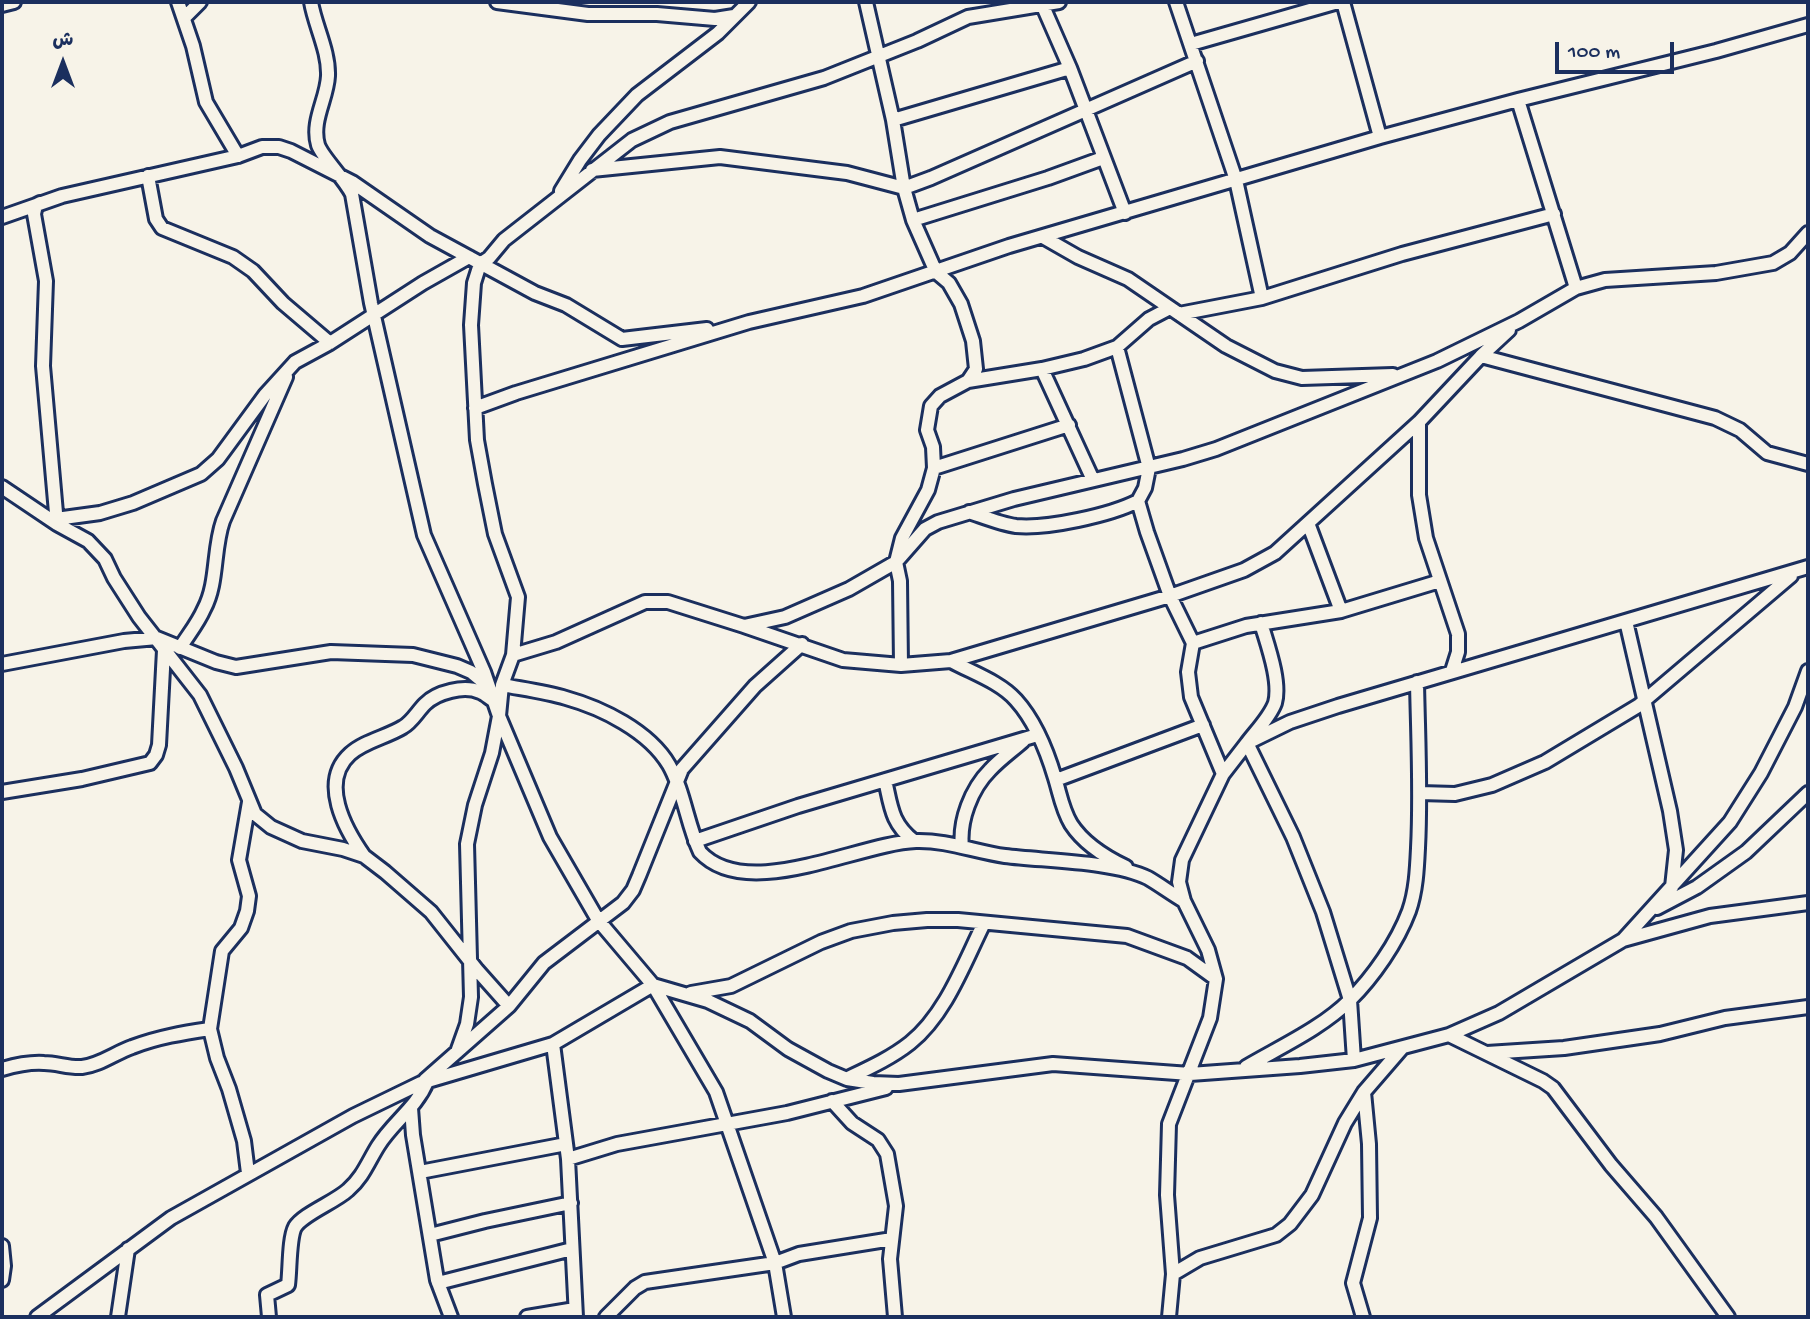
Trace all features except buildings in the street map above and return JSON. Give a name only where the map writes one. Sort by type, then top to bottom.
[{"type":"street","points":[[2,5],[14,2]]},
{"type":"street","points":[[178,2],[199,66],[206,102],[238,156]]},
{"type":"street","points":[[184,18],[201,2]]},
{"type":"street","points":[[311,2],[328,73],[316,130],[317,142],[324,156],[344,178],[355,203],[373,313],[425,535],[496,686],[499,716],[492,753],[475,805],[467,844],[471,997],[467,1024],[457,1052]]},
{"type":"street","points":[[497,2],[588,15],[604,8],[715,19],[734,16]]},
{"type":"street","points":[[556,201],[580,160],[599,135],[638,95],[718,33],[749,2]]},
{"type":"street","points":[[866,2],[913,220],[936,272],[948,283],[961,304],[973,341],[976,369],[968,381]]},
{"type":"street","points":[[987,12],[1004,2]]},
{"type":"street","points":[[57,521],[100,513],[133,503],[201,474],[218,459],[265,395],[290,368],[373,313],[475,260],[489,258],[504,240],[632,140],[670,122],[801,85],[879,57],[953,23],[987,12],[1059,2]]},
{"type":"street","points":[[1176,2],[1236,180],[1262,299]]},
{"type":"street","points":[[1191,44],[1341,2],[1380,137]]},
{"type":"street","points":[[1042,4],[1070,68],[1125,213]]},
{"type":"street","points":[[475,408],[749,322],[863,296],[1009,246],[1380,137],[1702,55],[1808,24]]},
{"type":"street","points":[[592,170],[720,157],[847,173],[904,188],[1197,61]]},
{"type":"street","points":[[893,120],[1070,68]]},
{"type":"street","points":[[1518,100],[1576,288]]},
{"type":"street","points":[[2,217],[40,202],[238,156],[262,147],[279,148],[344,178],[430,236],[535,293],[566,305],[622,339],[749,322]]},
{"type":"street","points":[[913,220],[1103,158]]},
{"type":"street","points":[[148,176],[156,219],[162,228],[233,257],[253,271],[284,303],[330,343]]},
{"type":"street","points":[[40,202],[36,205],[34,214],[46,281],[43,366],[57,521]]},
{"type":"street","points":[[901,665],[900,581],[896,562],[902,538],[928,490],[934,468],[933,447],[927,430],[931,406],[940,396],[968,381],[1084,359],[1117,347],[1149,319],[1175,311],[1262,299],[1402,254],[1553,214]]},
{"type":"street","points":[[744,626],[785,617],[815,606],[896,562],[925,529],[969,512],[1149,468],[1228,445],[1437,361],[1576,288],[1605,280],[1716,273],[1773,263],[1790,253],[1808,233]]},
{"type":"street","points":[[1043,237],[1078,257],[1128,279],[1226,346],[1275,371],[1302,378],[1404,374]]},
{"type":"street","points":[[475,260],[471,325],[477,440],[495,534],[518,597],[513,655],[496,686],[494,701],[550,837],[598,920],[653,985],[716,1092],[775,1264],[784,1317]]},
{"type":"street","points":[[513,655],[556,642],[645,602],[657,601],[744,626],[843,660],[901,665],[951,662],[1170,597],[1244,570],[1275,553],[1419,422],[1519,320]]},
{"type":"street","points":[[1117,347],[1149,468],[1145,488],[1138,501],[1146,532],[1170,597],[1193,643],[1188,685],[1223,774]]},
{"type":"street","points":[[1481,356],[1715,418],[1740,430],[1767,453],[1808,464]]},
{"type":"street","points":[[180,648],[205,608],[212,585],[217,539],[223,521],[290,368]]},
{"type":"street","points":[[1042,369],[1093,480]]},
{"type":"street","points":[[1419,422],[1419,495],[1426,538],[1458,634],[1458,652],[1452,671]]},
{"type":"street","points":[[934,468],[1069,425]]},
{"type":"street","points":[[2,487],[88,541],[105,559],[139,617],[200,695],[255,814],[271,827],[302,841],[364,856]]},
{"type":"street","points":[[969,512],[1013,526],[1025,526],[1078,520],[1138,501]]},
{"type":"street","points":[[1308,523],[1341,611]]},
{"type":"street","points":[[1247,743],[1290,722],[1452,671],[1808,568]]},
{"type":"street","points":[[1420,793],[1455,794],[1492,785],[1545,762],[1646,699],[1795,573]]},
{"type":"street","points":[[1193,643],[1261,623],[1341,611],[1440,581]]},
{"type":"street","points":[[1626,621],[1646,699],[1676,850],[1672,887]]},
{"type":"street","points":[[1169,1317],[1173,1274],[1167,1195],[1170,1124],[1210,1018],[1216,979],[1208,950],[1184,901],[1180,882],[1182,860],[1223,774],[1274,705],[1277,694],[1274,671],[1261,623]]},
{"type":"street","points":[[2,664],[124,641],[157,638],[236,667],[331,652],[413,655],[457,666],[496,686],[566,698],[598,709],[647,740],[670,767],[700,852],[709,861],[723,867],[761,871],[786,870],[914,841],[933,841],[1003,856],[1093,865],[1146,877]]},
{"type":"street","points":[[269,1317],[267,1295],[288,1285],[292,1237],[296,1226],[313,1212],[333,1202],[361,1177],[378,1145],[411,1108],[423,1091],[424,1083],[509,1006],[544,963],[623,902],[633,890],[675,782],[690,758],[755,686],[802,645]]},
{"type":"street","points":[[2,792],[82,779],[150,763],[159,744],[164,650]]},
{"type":"street","points":[[951,662],[1002,688],[1016,700],[1047,753],[1062,805],[1072,825],[1090,845],[1184,901]]},
{"type":"street","points":[[1623,940],[1730,822],[1761,773],[1795,707],[1808,671]]},
{"type":"street","points":[[1243,1069],[1331,1016],[1350,1000],[1378,965],[1409,911],[1416,883],[1420,793],[1417,682]]},
{"type":"street","points":[[494,701],[479,692],[468,690],[456,690],[429,700],[404,727],[352,752],[342,763],[337,801],[341,818],[364,856],[431,912],[509,1006]]},
{"type":"street","points":[[1056,780],[1203,725]]},
{"type":"street","points":[[695,841],[1034,731]]},
{"type":"street","points":[[962,847],[964,817],[982,780],[1034,731]]},
{"type":"street","points":[[1247,743],[1293,837],[1322,912],[1350,1000],[1354,1059]]},
{"type":"street","points":[[885,780],[900,831],[914,841]]},
{"type":"street","points":[[1647,913],[1697,887],[1746,852],[1808,793]]},
{"type":"street","points":[[248,1173],[244,1141],[210,1029],[222,951],[241,928],[247,911],[248,896],[239,860],[249,802]]},
{"type":"street","points":[[568,1159],[617,1144],[787,1113],[899,1084],[1053,1064],[1190,1074],[1354,1059],[1449,1035],[1499,1013],[1623,940],[1710,916],[1808,903]]},
{"type":"street","points":[[683,993],[731,986],[821,942],[851,931],[927,920],[1127,936],[1187,958],[1216,979]]},
{"type":"street","points":[[848,1079],[911,1042],[950,993],[984,923]]},
{"type":"street","points":[[37,1317],[171,1218],[353,1116],[424,1083],[553,1044],[653,985],[708,1001],[739,1015],[788,1049],[828,1071],[848,1079],[899,1084]]},
{"type":"street","points":[[1483,1053],[1578,1046],[1660,1034],[1725,1018],[1808,1007]]},
{"type":"street","points":[[2,1069],[22,1064],[44,1063],[82,1067],[102,1062],[128,1048],[157,1038],[210,1029]]},
{"type":"street","points":[[1449,1035],[1543,1081],[1563,1099],[1611,1165],[1656,1217],[1728,1317]]},
{"type":"street","points":[[527,1317],[576,1313],[568,1159],[553,1044]]},
{"type":"street","points":[[1173,1274],[1200,1258],[1276,1235],[1290,1224],[1312,1195],[1346,1122],[1364,1091],[1402,1047]]},
{"type":"street","points":[[1363,1317],[1353,1283],[1370,1219],[1369,1144],[1364,1091]]},
{"type":"street","points":[[832,1101],[852,1122],[878,1140],[887,1154],[897,1206],[890,1259],[895,1317]]},
{"type":"street","points":[[411,1108],[438,1283],[451,1317]]},
{"type":"street","points":[[420,1172],[566,1144]]},
{"type":"street","points":[[430,1235],[571,1203]]},
{"type":"street","points":[[606,1317],[635,1288],[645,1282],[775,1264],[799,1254],[892,1238]]},
{"type":"street","points":[[2,1245],[2,1280]]},
{"type":"street","points":[[118,1317],[128,1249]]},
{"type":"street","points":[[438,1283],[572,1250]]}]
